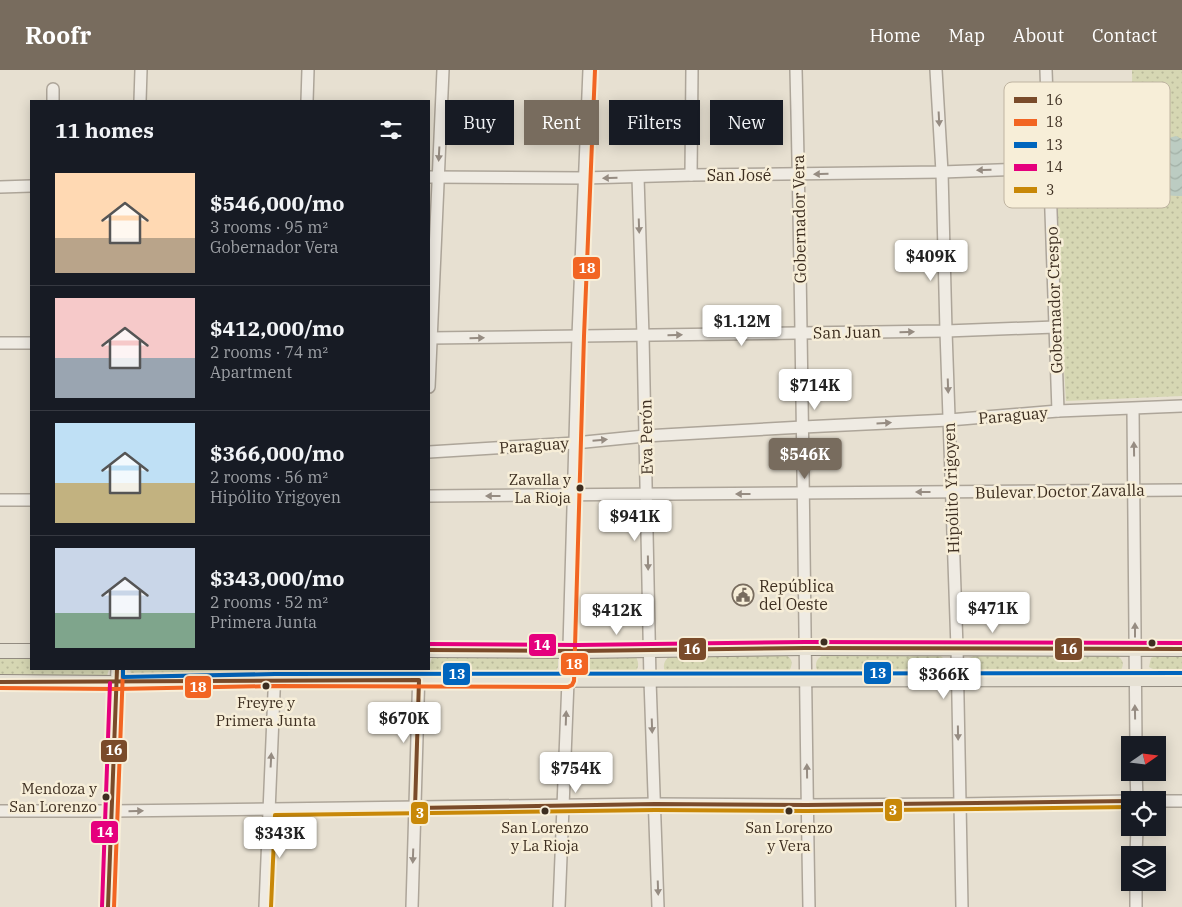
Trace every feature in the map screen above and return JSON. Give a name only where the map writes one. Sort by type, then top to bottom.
[{"type":"main road","points":[[430,650],[568,651],[805,648],[1182,650]]},
{"type":"main road","points":[[0,651],[30,651]]},
{"type":"main road","points":[[0,682],[117,676],[275,674],[419,675],[568,680],[1182,679]]},
{"type":"street","points":[[140,100],[141,70]]},
{"type":"street","points":[[307,100],[308,70]]},
{"type":"street","points":[[430,338],[433,177],[443,70]]},
{"type":"street","points":[[559,907],[589,70]]},
{"type":"street","points":[[691,175],[692,70]]},
{"type":"street","name":"Gobernador Vera","points":[[796,70],[809,907]]},
{"type":"street","name":"Hipólito Yrigoyen","points":[[936,70],[942,172],[957,648],[962,907]]},
{"type":"street","points":[[53,89],[53,100]]},
{"type":"street","name":"San José","points":[[433,177],[584,178],[1004,170]]},
{"type":"street","name":"Eva Perón","points":[[638,177],[650,680],[658,907]]},
{"type":"street","points":[[0,187],[30,186]]},
{"type":"street","name":"Gobernador Crespo","points":[[1051,208],[1058,411]]},
{"type":"street","name":"San Juan","points":[[430,338],[946,331],[1055,327]]},
{"type":"street","points":[[0,344],[30,343]]},
{"type":"street","name":"Paraguay","points":[[430,452],[575,443],[645,436],[949,420],[1058,411],[1182,406]]},
{"type":"street","points":[[1133,409],[1136,736]]},
{"type":"street","name":"Bulevar Doctor Zavalla","points":[[430,496],[1182,490]]},
{"type":"street","points":[[0,500],[30,500]]},
{"type":"street","points":[[265,907],[275,674]]},
{"type":"street","points":[[412,907],[419,675]]},
{"type":"street","points":[[108,907],[117,676]]},
{"type":"street","points":[[1166,801],[1182,800]]},
{"type":"street","points":[[0,811],[1121,801]]},
{"type":"street","points":[[1136,891],[1136,907]]},
{"type":"green space","points":[[1132,70],[1182,70],[1182,396],[1066,401],[1054,208],[1170,208],[1170,82],[1132,82]]},
{"type":"green space","points":[[934,653],[944,659],[944,667],[942,670],[934,672],[819,673],[816,666],[818,659],[823,655]]},
{"type":"green space","points":[[782,654],[788,656],[792,663],[789,671],[782,673],[667,675],[664,667],[666,660],[670,657]]},
{"type":"green space","points":[[1160,654],[1182,654],[1182,671],[1161,671],[1149,667],[1151,658]]},
{"type":"green space","points":[[554,655],[558,659],[558,667],[556,671],[548,673],[433,675],[430,667],[432,658],[436,657]]},
{"type":"green space","points":[[976,655],[1118,656],[1123,665],[1120,672],[1113,674],[974,673],[966,668],[967,659]]},
{"type":"green space","points":[[0,657],[30,657],[30,670],[109,670],[107,676],[101,678],[0,677]]},
{"type":"green space","points":[[636,657],[637,668],[635,672],[629,674],[585,674],[580,672],[577,665],[577,658]]},
{"type":"green space","points":[[130,670],[258,670],[256,673],[249,675],[133,676]]},
{"type":"green space","points":[[281,670],[408,670],[400,675],[282,673]]},
{"type":"water","points":[[1176,136],[1182,139],[1182,196],[1170,195],[1170,138]]},
{"type":"transit line","name":"18","points":[[0,688],[116,689],[275,686],[568,687],[572,685],[574,681],[584,336],[595,70]]},
{"type":"transit line","name":"14","points":[[430,644],[578,645],[805,642],[1182,643]]},
{"type":"transit line","name":"16","points":[[430,650],[578,651],[805,648],[1182,649]]},
{"type":"transit line","name":"16","points":[[108,907],[117,670]]},
{"type":"transit line","name":"18","points":[[114,907],[123,670]]},
{"type":"transit line","name":"13","points":[[123,670],[123,677],[275,674],[1182,673]]},
{"type":"transit line","name":"16","points":[[0,682],[419,680],[415,808],[655,804],[807,805],[1121,801]]},
{"type":"transit line","name":"14","points":[[102,907],[110,683]]},
{"type":"transit line","name":"3","points":[[271,907],[275,815],[1121,807]]},
{"type":"place","name":"Zavalla y La Rioja","points":[[580,488]]},
{"type":"place","name":"República del Oeste","points":[[743,595]]},
{"type":"place","name":"Freyre y Primera Junta","points":[[266,686]]},
{"type":"place","name":"Mendoza y San Lorenzo","points":[[106,797]]},
{"type":"place","name":"San Lorenzo y La Rioja","points":[[545,811]]},
{"type":"place","name":"San Lorenzo y Vera","points":[[789,811]]}]
